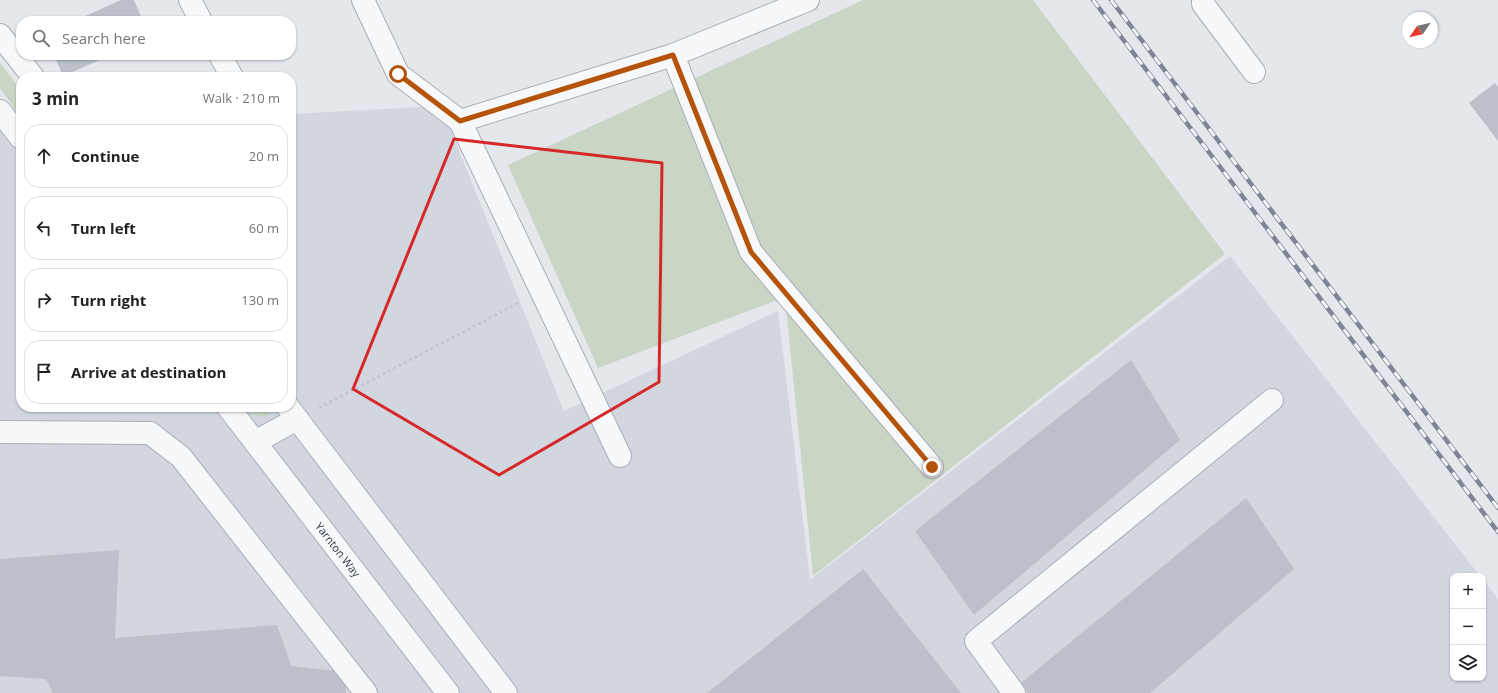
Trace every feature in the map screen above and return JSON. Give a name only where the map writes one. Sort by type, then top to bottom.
[{"type":"street","points":[[190,0],[198,16]]},
{"type":"street","points":[[363,0],[398,74],[460,121],[620,456]]},
{"type":"street","points":[[460,121],[673,55],[808,0]]},
{"type":"street","points":[[1204,0],[1203,4],[1254,72]]},
{"type":"street","points":[[0,35],[16,55]]},
{"type":"street","points":[[673,55],[751,252],[932,467]]},
{"type":"street","points":[[20,60],[29,72]]},
{"type":"street","points":[[223,60],[229,72]]},
{"type":"street","points":[[0,111],[16,132]]},
{"type":"street","points":[[1014,693],[976,642],[1272,400]]},
{"type":"street","name":"Yarnton Way","points":[[232,412],[448,693]]},
{"type":"street","points":[[255,442],[293,413],[506,693]]},
{"type":"street","points":[[0,432],[150,433],[181,457],[366,693]]},
{"type":"path","points":[[296,412],[542,291]]},
{"type":"highlighted area","points":[[454,139],[662,163],[659,382],[499,475],[353,389]]},
{"type":"shaded area","points":[[441,106],[564,411],[778,311],[810,580],[1230,256],[1478,573],[1450,573],[1450,681],[1486,681],[1486,584],[1498,599],[1498,693],[0,693],[0,131],[16,130],[16,412],[296,412],[296,114]]},
{"type":"green space","points":[[863,0],[1033,0],[1225,254],[813,576],[785,297],[598,368],[508,165]]},
{"type":"green space","points":[[0,63],[16,84],[16,111],[0,88]]},
{"type":"green space","points":[[250,412],[268,412],[270,415],[259,417]]},
{"type":"building","points":[[121,0],[134,0],[141,16],[85,16]]},
{"type":"building","points":[[56,60],[100,60],[72,72],[61,72]]},
{"type":"building","points":[[1495,83],[1498,87],[1498,141],[1469,103]]},
{"type":"building","points":[[1131,360],[1180,440],[974,615],[915,531]]},
{"type":"building","points":[[1246,498],[1294,569],[1150,693],[1028,693],[1021,683]]},
{"type":"building","points":[[119,550],[115,638],[277,625],[291,666],[345,672],[346,693],[53,693],[46,679],[0,676],[0,559]]},
{"type":"building","points":[[863,569],[961,693],[707,693]]},
{"type":"railway","points":[[1093,0],[1498,532]]},
{"type":"railway","points":[[1111,0],[1498,508]]},
{"type":"route","points":[[398,74],[460,121],[673,55],[751,252],[932,467]]}]
